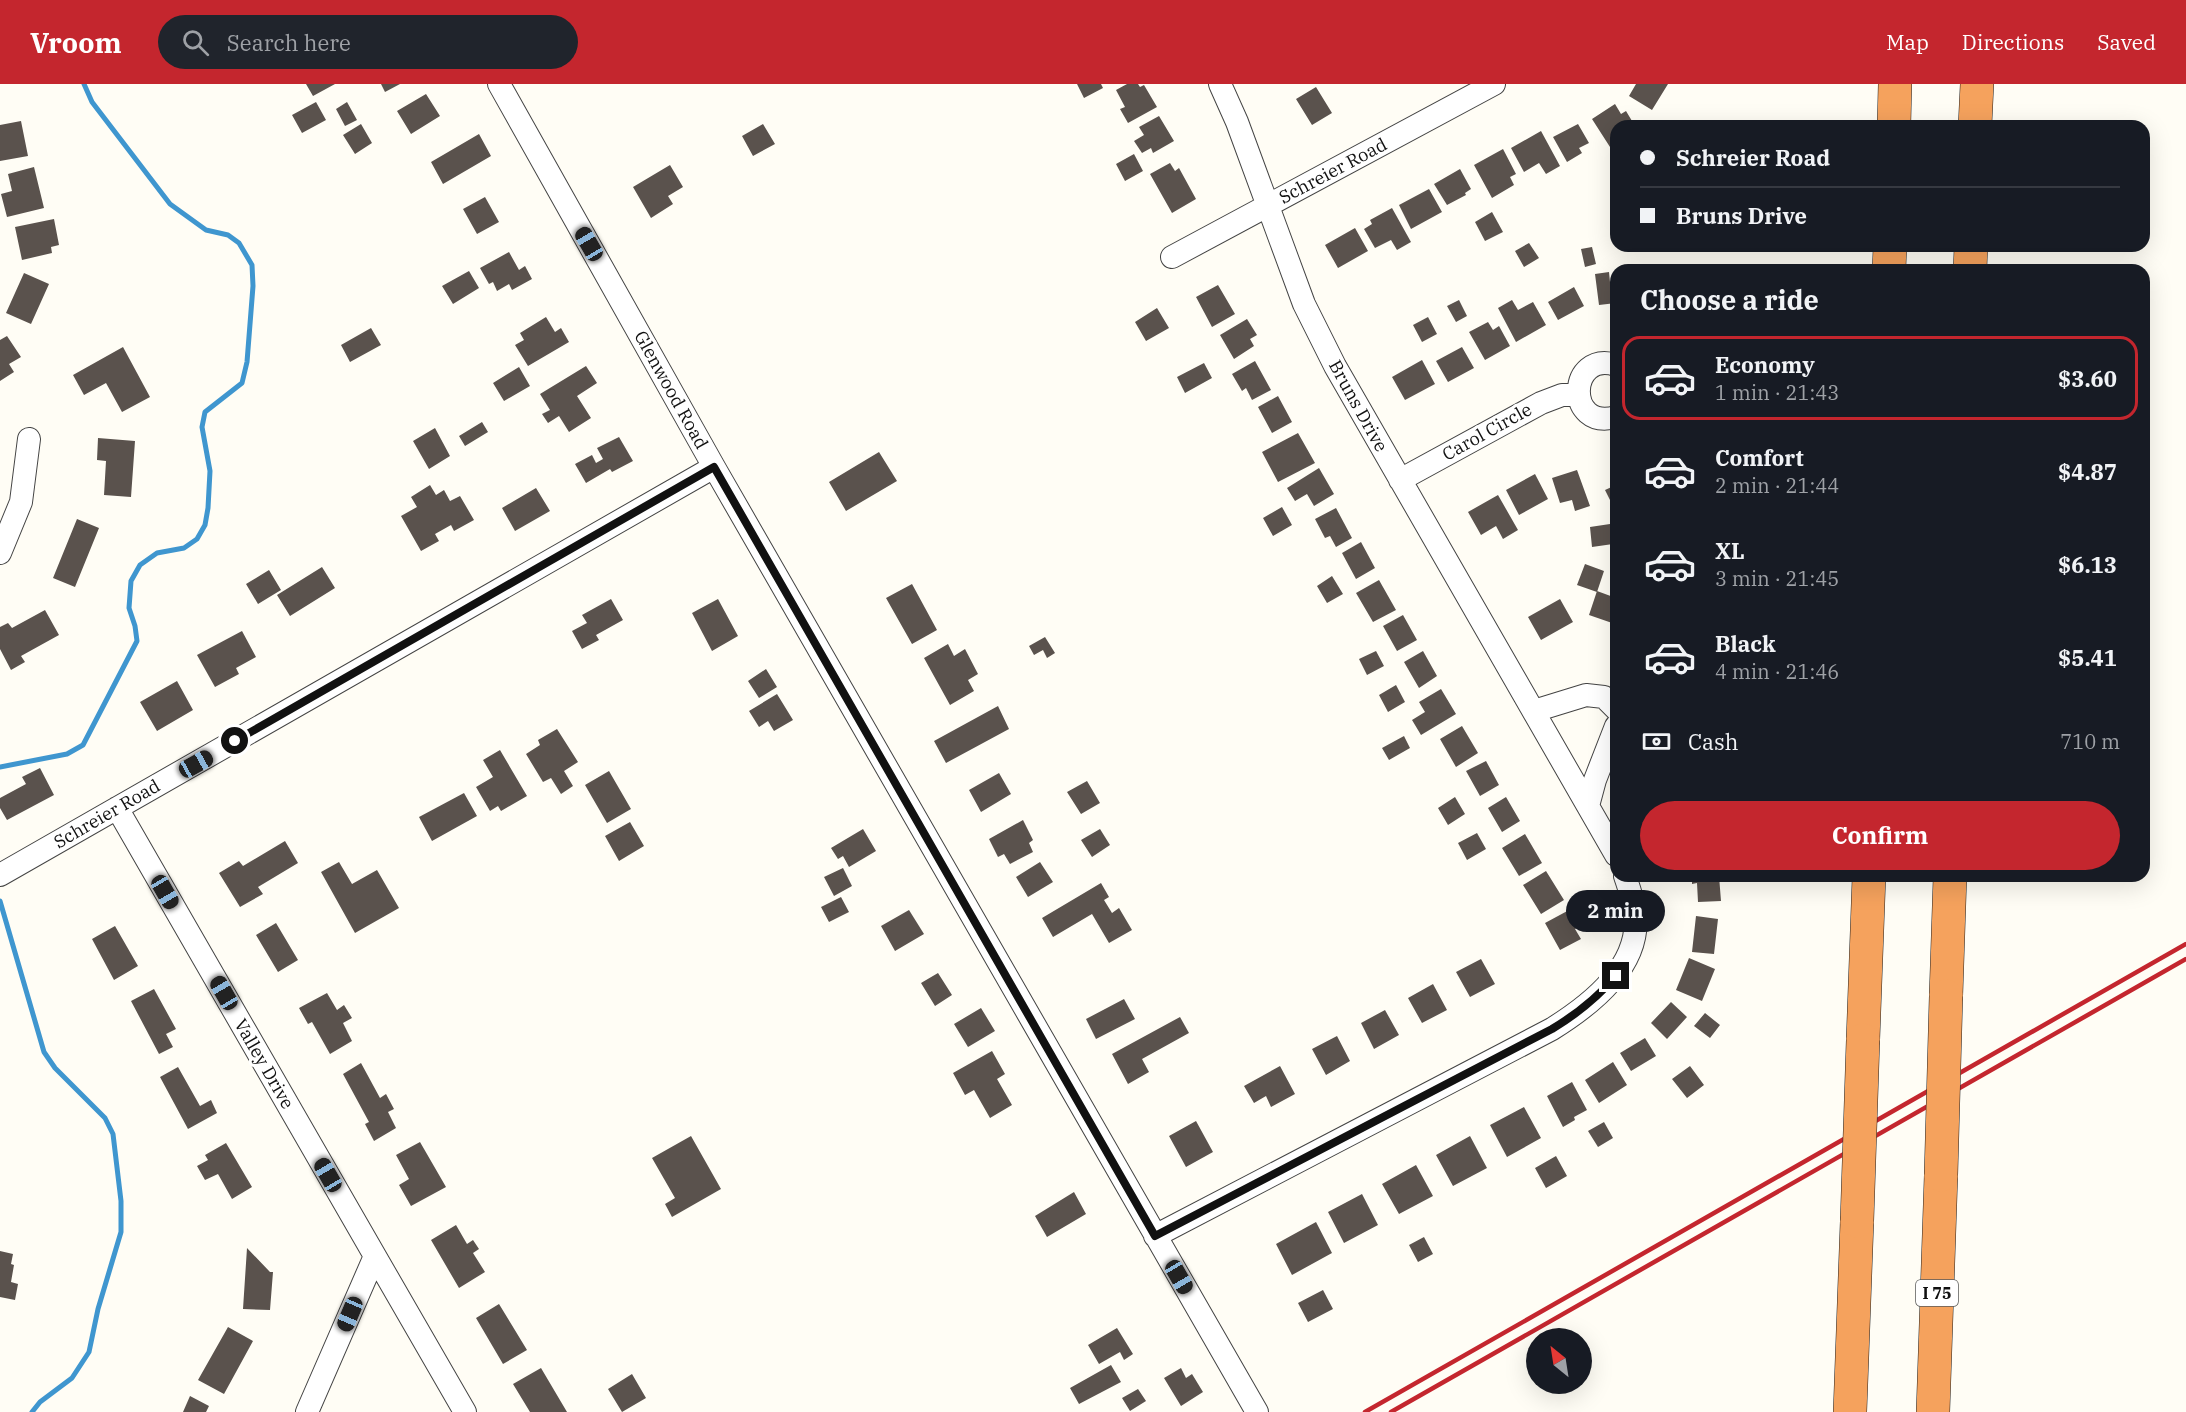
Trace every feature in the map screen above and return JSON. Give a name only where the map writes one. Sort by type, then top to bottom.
[{"type":"highway","points":[[1894,120],[1895,84]]},
{"type":"highway","points":[[1975,120],[1977,84]]},
{"type":"highway","points":[[1850,1412],[1869,882]]},
{"type":"highway","name":"I 75","points":[[1933,1412],[1950,882]]},
{"type":"street","name":"Glenwood Road","points":[[499,84],[714,467],[1257,1412]]},
{"type":"street","name":"Bruns Drive","points":[[1220,84],[1237,122],[1304,304],[1335,366],[1610,844]]},
{"type":"street","name":"Schreier Road","points":[[1172,257],[1494,84]]},
{"type":"street","points":[[1610,363],[1599,364],[1590,368],[1579,381],[1578,395],[1584,409],[1591,415],[1603,419],[1610,418]]},
{"type":"street","name":"Carol Circle","points":[[1400,480],[1541,403],[1562,395],[1578,395]]},
{"type":"street","points":[[0,553],[21,502],[28,439]]},
{"type":"street","name":"Schreier Road","points":[[0,875],[714,467]]},
{"type":"street","points":[[1534,711],[1586,694],[1604,697],[1610,703]]},
{"type":"street","points":[[1588,806],[1610,741]]},
{"type":"street","name":"Valley Drive","points":[[117,808],[465,1412]]},
{"type":"street","points":[[1155,1236],[1576,1015],[1616,976],[1629,950],[1634,936],[1635,914],[1627,882]]},
{"type":"street","points":[[307,1412],[375,1256]]},
{"type":"building","points":[[306,84],[335,84],[313,96]]},
{"type":"building","points":[[381,84],[400,84],[385,92]]},
{"type":"building","points":[[1077,84],[1101,84],[1103,88],[1084,98]]},
{"type":"building","points":[[1127,84],[1138,84],[1140,87],[1144,85],[1157,107],[1128,123],[1120,109],[1125,107],[1116,90]]},
{"type":"building","points":[[1636,84],[1668,84],[1652,110],[1629,96]]},
{"type":"building","points":[[1316,87],[1332,113],[1312,125],[1296,99]]},
{"type":"building","points":[[426,94],[440,116],[411,134],[397,111]]},
{"type":"building","points":[[316,102],[326,120],[302,133],[292,115]]},
{"type":"building","points":[[347,102],[357,120],[345,126],[336,109]]},
{"type":"building","points":[[1615,104],[1621,114],[1626,111],[1631,120],[1610,120],[1610,147],[1592,119]]},
{"type":"building","points":[[1159,116],[1174,141],[1153,153],[1151,148],[1142,153],[1134,141],[1144,135],[1139,127]]},
{"type":"building","points":[[21,121],[28,156],[0,161],[0,125]]},
{"type":"building","points":[[361,124],[372,143],[355,154],[343,135]]},
{"type":"building","points":[[763,124],[775,144],[753,156],[742,136]]},
{"type":"building","points":[[1578,124],[1589,143],[1579,148],[1582,153],[1567,162],[1553,137]]},
{"type":"building","points":[[1541,131],[1560,166],[1546,174],[1539,163],[1524,172],[1511,148]]},
{"type":"building","points":[[479,134],[491,156],[443,184],[431,162]]},
{"type":"building","points":[[1503,149],[1516,174],[1510,177],[1514,185],[1492,198],[1474,165]]},
{"type":"building","points":[[1134,154],[1143,171],[1125,181],[1116,164]]},
{"type":"building","points":[[1170,163],[1175,171],[1179,168],[1196,199],[1172,213],[1150,174]]},
{"type":"building","points":[[670,165],[683,187],[668,196],[673,204],[651,218],[633,187]]},
{"type":"building","points":[[34,167],[44,208],[7,217],[1,194],[12,191],[8,174]]},
{"type":"building","points":[[1460,169],[1471,189],[1465,193],[1466,195],[1447,205],[1434,184]]},
{"type":"building","points":[[1429,189],[1442,212],[1411,229],[1399,205]]},
{"type":"building","points":[[485,197],[499,222],[477,234],[463,209]]},
{"type":"building","points":[[1392,208],[1411,242],[1397,250],[1391,240],[1375,248],[1364,229],[1372,224],[1370,220]]},
{"type":"building","points":[[1492,212],[1503,232],[1485,241],[1475,222]]},
{"type":"building","points":[[54,219],[59,245],[51,247],[52,253],[22,260],[15,227]]},
{"type":"building","points":[[1355,228],[1368,251],[1338,268],[1325,245]]},
{"type":"building","points":[[1529,243],[1539,258],[1524,267],[1515,251]]},
{"type":"building","points":[[1592,247],[1596,264],[1585,267],[1581,249]]},
{"type":"building","points":[[509,252],[519,270],[525,266],[532,279],[512,290],[509,284],[497,291],[493,282],[489,284],[480,268]]},
{"type":"building","points":[[469,271],[479,288],[453,304],[442,286]]},
{"type":"building","points":[[1609,272],[1610,304],[1599,305],[1595,274]]},
{"type":"building","points":[[24,273],[49,284],[31,324],[6,313]]},
{"type":"building","points":[[1218,285],[1235,314],[1212,327],[1196,297]]},
{"type":"building","points":[[1574,287],[1584,306],[1558,320],[1548,302]]},
{"type":"building","points":[[1459,300],[1467,316],[1456,322],[1447,306]]},
{"type":"building","points":[[1512,300],[1518,310],[1533,302],[1546,325],[1516,342],[1498,308]]},
{"type":"building","points":[[1157,308],[1169,328],[1146,341],[1135,322]]},
{"type":"building","points":[[546,317],[555,332],[561,328],[569,342],[528,366],[515,345],[524,340],[520,333]]},
{"type":"building","points":[[1428,317],[1437,334],[1422,342],[1413,325]]},
{"type":"building","points":[[1247,319],[1257,335],[1250,339],[1254,346],[1234,359],[1220,335]]},
{"type":"building","points":[[1488,322],[1493,330],[1499,326],[1510,346],[1485,360],[1469,332]]},
{"type":"building","points":[[371,328],[381,345],[350,362],[341,345]]},
{"type":"building","points":[[7,336],[21,357],[9,364],[14,372],[0,381],[0,340]]},
{"type":"building","points":[[123,347],[150,397],[122,412],[106,383],[84,395],[73,375]]},
{"type":"building","points":[[1462,347],[1474,368],[1448,382],[1436,361]]},
{"type":"building","points":[[1422,360],[1435,384],[1405,400],[1392,377]]},
{"type":"building","points":[[1255,361],[1271,390],[1252,400],[1246,388],[1242,391],[1232,374]]},
{"type":"building","points":[[1204,363],[1212,378],[1185,393],[1177,377]]},
{"type":"building","points":[[586,366],[597,383],[577,396],[591,418],[569,432],[559,416],[548,423],[542,414],[550,410],[540,394]]},
{"type":"building","points":[[519,367],[530,386],[504,401],[493,383]]},
{"type":"building","points":[[1278,396],[1292,422],[1272,433],[1258,407]]},
{"type":"building","points":[[482,422],[488,432],[465,446],[459,436]]},
{"type":"building","points":[[435,428],[450,456],[429,469],[413,441]]},
{"type":"building","points":[[1298,433],[1315,463],[1278,482],[1262,452]]},
{"type":"building","points":[[619,437],[633,461],[612,472],[610,469],[586,483],[575,464],[592,455],[596,463],[603,459],[597,448]]},
{"type":"building","points":[[98,438],[135,441],[131,497],[104,495],[106,461],[97,460]]},
{"type":"building","points":[[879,452],[897,481],[846,511],[829,482]]},
{"type":"building","points":[[1319,468],[1334,494],[1314,506],[1307,494],[1295,501],[1287,488]]},
{"type":"building","points":[[1577,470],[1590,506],[1575,511],[1572,500],[1560,503],[1552,478]]},
{"type":"building","points":[[1535,474],[1548,499],[1519,515],[1506,490]]},
{"type":"building","points":[[430,485],[436,495],[444,490],[450,501],[460,496],[474,520],[454,531],[451,525],[435,534],[439,541],[421,551],[401,516],[417,507],[411,497]]},
{"type":"building","points":[[536,488],[550,511],[515,531],[502,508]]},
{"type":"building","points":[[1610,488],[1610,500],[1605,490]]},
{"type":"building","points":[[1498,495],[1518,530],[1503,539],[1496,526],[1481,535],[1468,512]]},
{"type":"building","points":[[1282,507],[1292,525],[1273,536],[1263,518]]},
{"type":"building","points":[[1336,508],[1352,538],[1336,547],[1330,536],[1325,538],[1315,519]]},
{"type":"building","points":[[77,519],[99,528],[75,587],[53,578]]},
{"type":"building","points":[[1610,524],[1610,544],[1592,547],[1590,527]]},
{"type":"building","points":[[1361,542],[1375,568],[1356,579],[1342,553]]},
{"type":"building","points":[[1585,564],[1604,571],[1597,592],[1577,585]]},
{"type":"building","points":[[322,567],[335,588],[290,616],[277,595]]},
{"type":"building","points":[[269,570],[281,590],[258,604],[246,584]]},
{"type":"building","points":[[1332,576],[1343,594],[1327,603],[1317,586]]},
{"type":"building","points":[[1379,580],[1396,610],[1373,622],[1356,593]]},
{"type":"building","points":[[912,584],[937,630],[912,644],[886,598]]},
{"type":"building","points":[[1597,591],[1610,596],[1610,622],[1589,615]]},
{"type":"building","points":[[611,599],[623,620],[596,635],[599,640],[582,649],[572,631],[587,623],[582,615]]},
{"type":"building","points":[[718,599],[738,636],[712,651],[692,613]]},
{"type":"building","points":[[1560,599],[1573,622],[1541,640],[1528,617]]},
{"type":"building","points":[[45,610],[59,635],[21,656],[25,662],[11,670],[0,649],[0,627],[8,623],[12,628]]},
{"type":"building","points":[[1403,615],[1417,640],[1397,651],[1383,626]]},
{"type":"building","points":[[242,631],[256,657],[236,668],[239,674],[215,687],[197,655]]},
{"type":"building","points":[[1045,637],[1055,653],[1047,658],[1043,650],[1034,655],[1029,646]]},
{"type":"building","points":[[948,644],[954,656],[965,649],[978,674],[968,680],[974,691],[950,705],[924,658]]},
{"type":"building","points":[[1376,651],[1384,666],[1367,675],[1359,659]]},
{"type":"building","points":[[1423,651],[1437,676],[1419,688],[1404,662]]},
{"type":"building","points":[[766,669],[777,687],[759,698],[748,681]]},
{"type":"building","points":[[177,681],[193,710],[157,731],[140,702]]},
{"type":"building","points":[[1396,685],[1405,702],[1388,712],[1379,695]]},
{"type":"building","points":[[1441,689],[1456,714],[1421,735],[1412,720],[1425,712],[1419,702]]},
{"type":"building","points":[[777,694],[793,720],[774,731],[768,721],[759,727],[749,711]]},
{"type":"building","points":[[998,706],[1009,729],[946,763],[934,741]]},
{"type":"building","points":[[1462,726],[1478,753],[1456,767],[1440,739]]},
{"type":"building","points":[[557,729],[578,762],[564,771],[573,786],[561,794],[551,778],[543,782],[526,754],[540,745],[538,740]]},
{"type":"building","points":[[1404,736],[1410,748],[1389,760],[1382,748]]},
{"type":"building","points":[[500,750],[527,796],[501,811],[498,806],[490,811],[476,787],[493,777],[483,760]]},
{"type":"building","points":[[1486,761],[1499,785],[1480,796],[1466,771]]},
{"type":"building","points":[[40,768],[54,795],[7,820],[0,808],[0,798],[26,784],[22,777]]},
{"type":"building","points":[[609,771],[631,809],[607,823],[585,785]]},
{"type":"building","points":[[999,773],[1011,794],[981,812],[969,790]]},
{"type":"building","points":[[1087,781],[1100,803],[1081,814],[1067,792]]},
{"type":"building","points":[[464,793],[477,816],[432,841],[419,817]]},
{"type":"building","points":[[1455,797],[1465,814],[1448,825],[1438,808]]},
{"type":"building","points":[[1506,797],[1520,821],[1502,832],[1488,808]]},
{"type":"building","points":[[1023,820],[1033,840],[1029,843],[1033,852],[1010,864],[1004,854],[998,857],[989,839]]},
{"type":"building","points":[[630,822],[644,846],[619,861],[605,836]]},
{"type":"building","points":[[863,829],[876,851],[849,867],[843,856],[838,859],[831,848]]},
{"type":"building","points":[[1100,829],[1110,845],[1092,857],[1081,840]]},
{"type":"building","points":[[1477,833],[1486,849],[1467,860],[1458,843]]},
{"type":"building","points":[[1525,834],[1542,863],[1519,876],[1502,848]]},
{"type":"building","points":[[285,841],[298,863],[258,887],[263,894],[240,907],[219,873],[239,861],[243,866]]},
{"type":"building","points":[[339,862],[352,884],[377,870],[399,908],[355,933],[321,872]]},
{"type":"building","points":[[1040,862],[1053,882],[1028,897],[1016,877]]},
{"type":"building","points":[[843,868],[852,886],[834,896],[824,877]]},
{"type":"building","points":[[1546,871],[1564,900],[1541,914],[1523,885]]},
{"type":"building","points":[[1692,882],[1719,882],[1721,901],[1698,902],[1697,883],[1692,884]]},
{"type":"building","points":[[1101,883],[1109,897],[1104,900],[1112,913],[1119,908],[1132,930],[1109,943],[1092,914],[1053,937],[1042,918]]},
{"type":"building","points":[[841,897],[849,912],[829,922],[821,907]]},
{"type":"building","points":[[1571,909],[1580,926],[1575,929],[1581,939],[1560,950],[1545,923]]},
{"type":"building","points":[[909,910],[924,934],[895,951],[881,926]]},
{"type":"building","points":[[1696,916],[1718,919],[1714,954],[1692,952]]},
{"type":"building","points":[[276,923],[298,960],[278,972],[256,935]]},
{"type":"building","points":[[115,926],[138,966],[114,980],[92,939]]},
{"type":"building","points":[[1689,958],[1715,969],[1702,1001],[1676,990]]},
{"type":"building","points":[[1481,959],[1495,984],[1470,997],[1456,972]]},
{"type":"building","points":[[938,973],[952,995],[935,1006],[921,983]]},
{"type":"building","points":[[1433,984],[1447,1010],[1422,1023],[1408,998]]},
{"type":"building","points":[[154,989],[176,1029],[166,1034],[173,1047],[159,1054],[131,1001]]},
{"type":"building","points":[[327,993],[337,1010],[344,1005],[352,1018],[343,1023],[352,1041],[330,1054],[312,1022],[308,1024],[299,1008]]},
{"type":"building","points":[[1124,999],[1135,1019],[1096,1039],[1086,1019]]},
{"type":"building","points":[[1671,1002],[1687,1017],[1667,1039],[1651,1023]]},
{"type":"building","points":[[981,1008],[995,1031],[968,1047],[954,1024]]},
{"type":"building","points":[[1385,1010],[1399,1035],[1374,1049],[1361,1023]]},
{"type":"building","points":[[1705,1013],[1720,1025],[1710,1038],[1694,1026]]},
{"type":"building","points":[[1180,1017],[1189,1033],[1142,1059],[1149,1072],[1128,1084],[1112,1054]]},
{"type":"building","points":[[1337,1036],[1350,1061],[1326,1075],[1312,1049]]},
{"type":"building","points":[[1645,1038],[1656,1056],[1631,1071],[1620,1053]]},
{"type":"building","points":[[992,1051],[1005,1074],[997,1079],[1012,1105],[990,1118],[974,1090],[965,1095],[953,1073]]},
{"type":"building","points":[[1613,1062],[1627,1085],[1599,1103],[1585,1080]]},
{"type":"building","points":[[361,1063],[380,1098],[386,1094],[394,1109],[388,1112],[396,1128],[374,1141],[365,1124],[369,1122],[343,1074]]},
{"type":"building","points":[[1280,1066],[1295,1094],[1271,1107],[1266,1096],[1254,1103],[1244,1086]]},
{"type":"building","points":[[1690,1066],[1704,1085],[1687,1098],[1672,1079]]},
{"type":"building","points":[[178,1067],[200,1106],[211,1100],[217,1113],[188,1129],[160,1077]]},
{"type":"building","points":[[1572,1082],[1587,1110],[1574,1117],[1575,1120],[1563,1127],[1547,1096]]},
{"type":"building","points":[[1524,1107],[1541,1138],[1507,1157],[1490,1125]]},
{"type":"building","points":[[1196,1121],[1213,1152],[1186,1167],[1169,1136]]},
{"type":"building","points":[[1604,1122],[1613,1138],[1598,1147],[1588,1131]]},
{"type":"building","points":[[691,1136],[721,1189],[672,1217],[665,1204],[675,1198],[652,1158]]},
{"type":"building","points":[[1470,1136],[1487,1168],[1453,1186],[1436,1155]]},
{"type":"building","points":[[420,1142],[446,1187],[411,1206],[399,1185],[409,1179],[396,1155]]},
{"type":"building","points":[[226,1143],[252,1187],[232,1199],[218,1174],[205,1180],[197,1166],[208,1160],[205,1155]]},
{"type":"building","points":[[1556,1156],[1567,1176],[1546,1188],[1535,1168]]},
{"type":"building","points":[[1416,1165],[1433,1196],[1399,1214],[1382,1184]]},
{"type":"building","points":[[1074,1192],[1086,1214],[1047,1237],[1035,1216]]},
{"type":"building","points":[[1362,1194],[1378,1225],[1344,1243],[1328,1212]]},
{"type":"building","points":[[1316,1222],[1332,1253],[1292,1275],[1276,1244]]},
{"type":"building","points":[[456,1225],[467,1244],[473,1240],[479,1249],[473,1253],[485,1272],[459,1288],[431,1240]]},
{"type":"building","points":[[1424,1237],[1433,1254],[1418,1262],[1409,1245]]},
{"type":"building","points":[[247,1248],[270,1272],[273,1272],[270,1310],[243,1309]]},
{"type":"building","points":[[0,1251],[13,1254],[11,1282],[18,1284],[15,1300],[0,1297]]},
{"type":"building","points":[[1323,1290],[1333,1309],[1308,1322],[1298,1303]]},
{"type":"building","points":[[499,1304],[527,1350],[503,1364],[476,1318]]},
{"type":"building","points":[[228,1327],[253,1341],[224,1394],[198,1380]]},
{"type":"building","points":[[1117,1328],[1133,1354],[1124,1360],[1120,1352],[1099,1364],[1088,1345]]},
{"type":"building","points":[[1111,1365],[1121,1382],[1079,1404],[1070,1388]]},
{"type":"building","points":[[541,1368],[567,1412],[530,1412],[513,1384]]},
{"type":"building","points":[[1181,1368],[1186,1378],[1192,1374],[1203,1392],[1181,1406],[1164,1378]]},
{"type":"building","points":[[632,1374],[646,1398],[622,1412],[608,1389]]},
{"type":"building","points":[[1138,1389],[1146,1401],[1130,1411],[1122,1398]]},
{"type":"building","points":[[190,1396],[209,1406],[206,1412],[183,1412]]},
{"type":"waterway","points":[[0,767],[67,754],[83,745],[137,641],[129,608],[131,581],[140,565],[157,553],[184,548],[197,539],[205,525],[210,471],[202,427],[205,412],[242,383],[247,362],[253,286],[252,265],[239,243],[228,235],[206,230],[170,204],[92,102],[84,84]]},
{"type":"waterway","points":[[0,901],[44,1052],[55,1068],[105,1118],[113,1134],[121,1201],[121,1232],[98,1309],[89,1352],[72,1378],[40,1402],[32,1412]]},
{"type":"railway","points":[[1365,1412],[2186,944]]},
{"type":"railway","points":[[1391,1412],[2186,959]]},
{"type":"route","points":[[235,741],[714,467],[1155,1236],[1552,1029],[1576,1015],[1616,976]]}]
